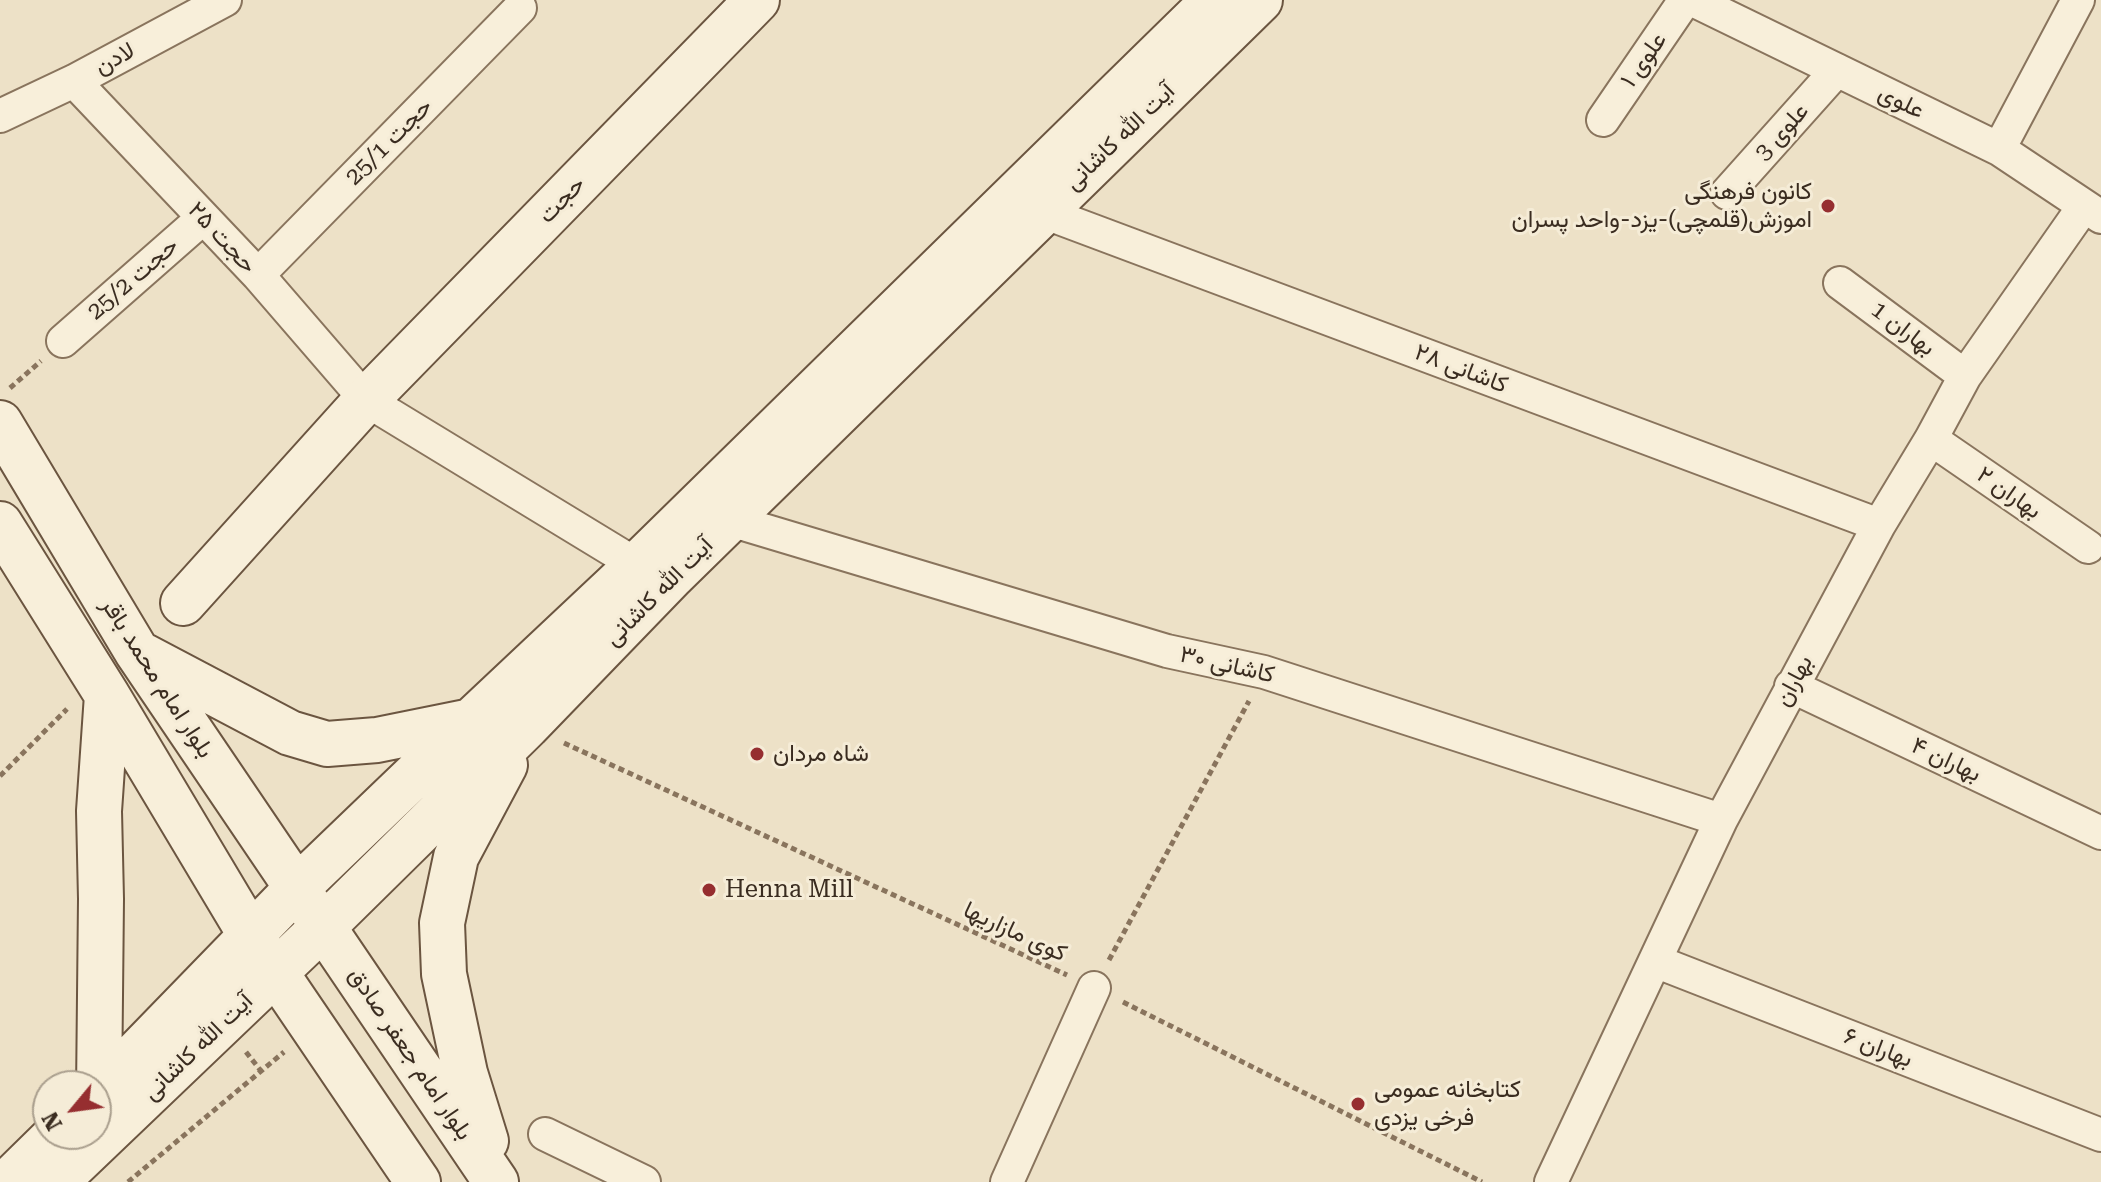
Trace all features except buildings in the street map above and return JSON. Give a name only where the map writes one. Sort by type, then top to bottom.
[{"type":"main road","name":"حجت","points":[[183,603],[366,400],[757,0]]},
{"type":"main road","name":"آیت الله کاشانی","points":[[112,1079],[297,888],[637,565],[1214,0]]},
{"type":"main road","name":"آیت الله کاشانی","points":[[56,1182],[324,926],[730,520],[1260,0]]},
{"type":"main road","name":"بلوار امام محمد باقر","points":[[0,423],[137,652],[324,926]]},
{"type":"main road","name":"بلوار امام محمد باقر","points":[[0,524],[251,936]]},
{"type":"main road","points":[[137,652],[290,733],[327,744],[377,740],[471,721]]},
{"type":"main road","points":[[98,1070],[102,687]]},
{"type":"main road","points":[[497,1182],[465,1073],[444,974],[442,923],[456,857],[527,726]]},
{"type":"main road","name":"بلوار امام جعفر صادق","points":[[324,926],[497,1182]]},
{"type":"main road","points":[[251,936],[418,1182]]},
{"type":"main road","points":[[8,1182],[41,1150]]},
{"type":"street","name":"لادن","points":[[1,115],[74,81],[225,0]]},
{"type":"street","name":"علوی ۱","points":[[1603,120],[1685,0]]},
{"type":"street","name":"علوی","points":[[1693,0],[1999,149],[2092,212]]},
{"type":"street","points":[[1999,149],[2078,0]]},
{"type":"street","name":"حجت 25/1","points":[[258,275],[520,8]]},
{"type":"street","name":"علوی 3","points":[[1727,193],[1837,70]]},
{"type":"street","name":"حجت ۲۵","points":[[74,81],[258,275],[366,400]]},
{"type":"street","name":"کاشانی ۲۸","points":[[1043,212],[1879,525]]},
{"type":"street","name":"بهاران","points":[[1551,1182],[1721,820],[1879,525],[1965,376],[2092,212]]},
{"type":"street","name":"حجت 25/2","points":[[63,341],[203,218]]},
{"type":"street","name":"بهاران 1","points":[[1840,283],[1965,376]]},
{"type":"street","points":[[366,400],[637,565]]},
{"type":"street","name":"بهاران ۲","points":[[1931,439],[2088,547]]},
{"type":"street","name":"کاشانی ۳۰","points":[[730,520],[1167,651],[1264,672],[1721,820]]},
{"type":"street","name":"بهاران ۴","points":[[1791,686],[2101,833]]},
{"type":"street","name":"بهاران ۶","points":[[1655,961],[2101,1135]]},
{"type":"street","points":[[1007,1182],[1094,988]]},
{"type":"street","points":[[545,1134],[644,1182]]},
{"type":"path","points":[[0,397],[63,341]]},
{"type":"path","points":[[1094,988],[1264,672]]},
{"type":"path","points":[[0,776],[102,687]]},
{"type":"path","name":"کوی مازاریها","points":[[527,726],[1094,988],[1482,1182]]},
{"type":"place","name":"کانون فرهنگی اموزش(قلمچی)-یزد-واحد پسران","points":[[1828,206]]},
{"type":"place","name":"شاه مردان","points":[[757,754]]},
{"type":"place","name":"Henna Mill","points":[[709,890]]},
{"type":"place","name":"کتابخانه عمومی فرخی یزدی","points":[[1358,1104]]}]
